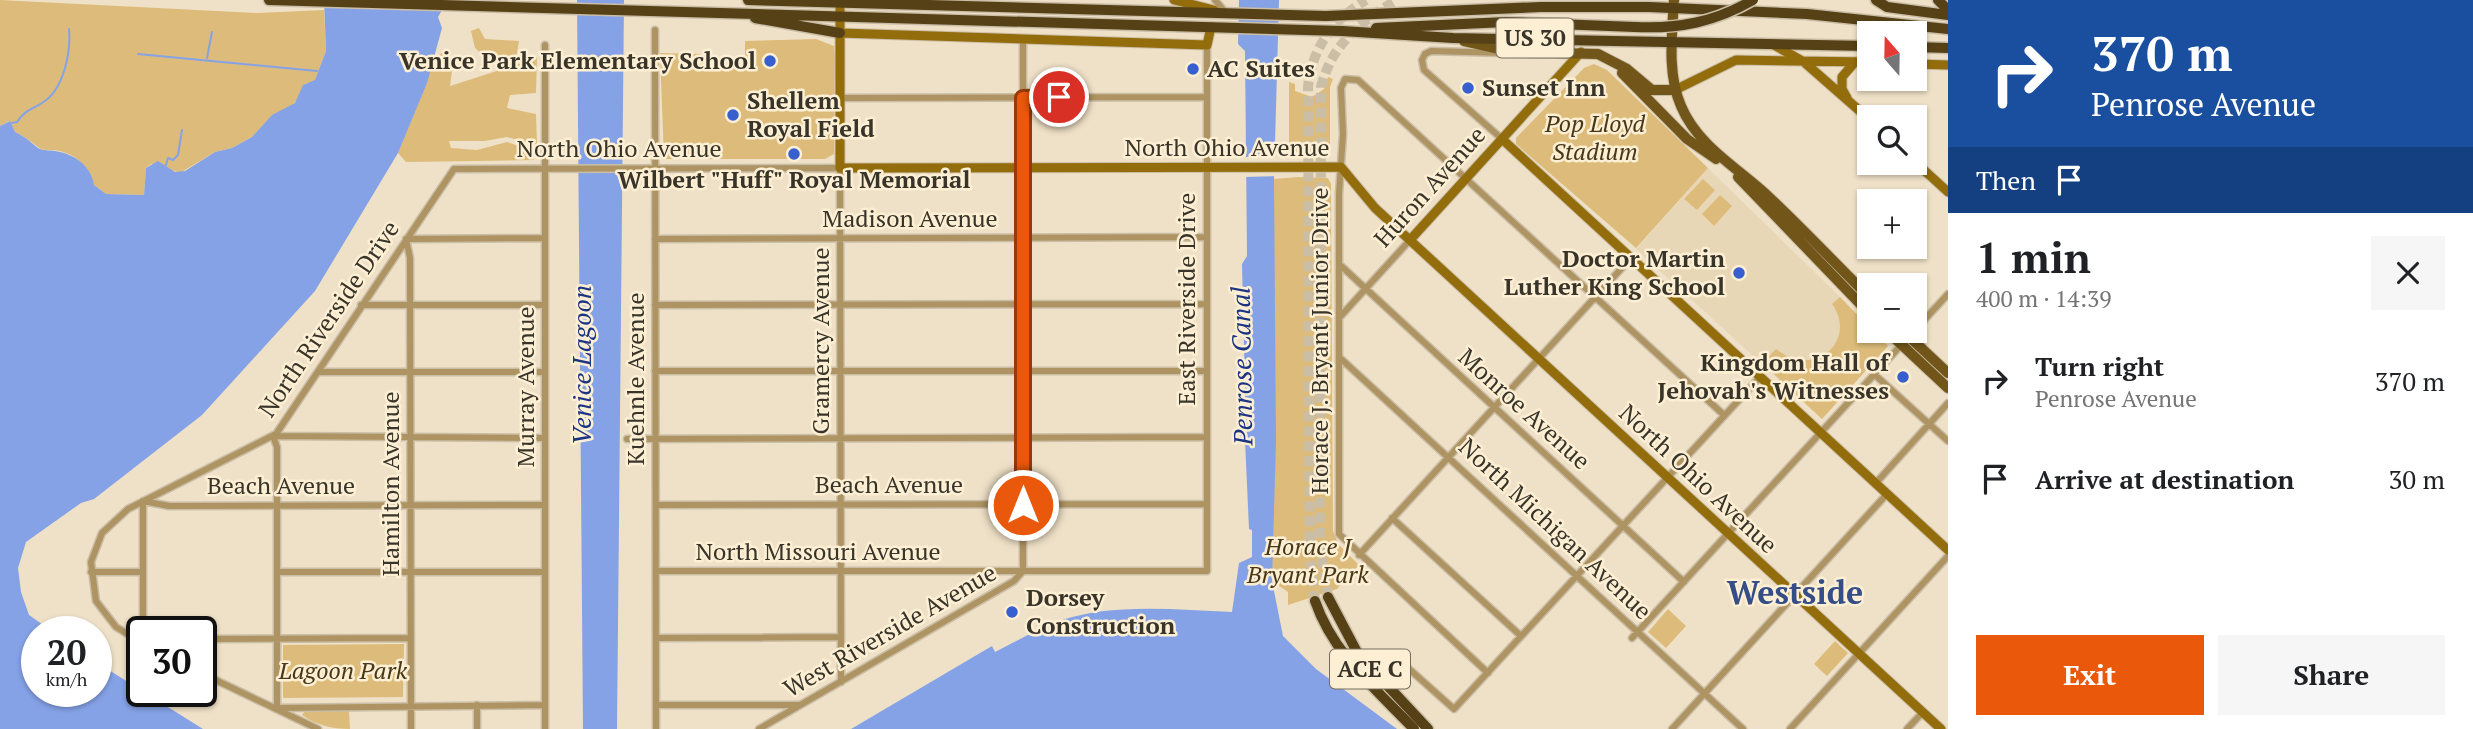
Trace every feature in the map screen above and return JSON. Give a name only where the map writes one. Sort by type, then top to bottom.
[{"type":"highway","name":"US 30","points":[[269,0],[1295,29],[1453,38],[1672,40],[1857,46]]},
{"type":"highway","name":"US 30","points":[[748,0],[1296,15],[1673,4],[1807,14],[1948,29]]},
{"type":"highway","points":[[1461,10],[1517,0]]},
{"type":"highway","points":[[1342,31],[1506,22],[1669,28],[1696,24],[1724,15],[1752,0]]},
{"type":"highway","points":[[1876,0],[1887,7],[1948,12]]},
{"type":"highway","points":[[1938,0],[1948,12]]},
{"type":"highway","points":[[743,14],[773,23],[840,33]]},
{"type":"highway","points":[[1927,47],[1948,48]]},
{"type":"highway","name":"ACE C","points":[[1328,597],[1344,631],[1366,664],[1428,729]]},
{"type":"highway","name":"ACE C","points":[[1315,601],[1324,624],[1346,657],[1414,729]]},
{"type":"main road","points":[[1673,4],[1675,90],[1692,126],[1857,300]]},
{"type":"main road","points":[[1453,38],[1513,52],[1581,52],[1610,59],[1652,90],[1675,90]]},
{"type":"main road","points":[[1610,59],[1687,139],[1734,172]]},
{"type":"main road","points":[[1724,160],[1771,199],[1857,285]]},
{"type":"main road","points":[[1909,343],[1948,388]]},
{"type":"main road","points":[[1911,343],[1948,373]]},
{"type":"street","points":[[1174,0],[1190,1],[1226,13]]},
{"type":"street","points":[[1215,0],[1226,13]]},
{"type":"street","name":"Gramercy Avenue","points":[[840,1],[841,682]]},
{"type":"street","name":"East Riverside Drive","points":[[1207,571],[1206,167],[1207,45],[1211,27]]},
{"type":"street","name":"Kuehnle Avenue","points":[[655,30],[656,729]]},
{"type":"street","points":[[840,33],[1207,45]]},
{"type":"street","points":[[1023,39],[1023,571]]},
{"type":"street","points":[[1771,43],[1804,62],[1857,108]]},
{"type":"street","name":"Murray Avenue","points":[[545,45],[545,729]]},
{"type":"street","points":[[1513,52],[1492,54],[1432,51],[1423,57],[1424,70],[1948,550]]},
{"type":"street","name":"Huron Avenue","points":[[1339,318],[1581,52]]},
{"type":"street","points":[[1675,90],[1731,61],[1856,62]]},
{"type":"street","points":[[1848,99],[1842,89],[1842,77],[1856,62]]},
{"type":"street","points":[[1927,64],[1948,65]]},
{"type":"street","name":"Horace J. Bryant Junior Drive","points":[[1466,179],[1358,80],[1345,79],[1342,88],[1339,264],[1339,534],[1488,673]]},
{"type":"street","points":[[840,98],[1207,97]]},
{"type":"street","name":"North Ohio Avenue","points":[[459,168],[1341,167],[1368,201],[1941,729]]},
{"type":"street","name":"North Riverside Drive","points":[[91,572],[94,550],[106,528],[121,513],[273,436],[451,173],[459,168]]},
{"type":"street","points":[[1927,172],[1948,191]]},
{"type":"street","points":[[1466,179],[1724,415]]},
{"type":"street","name":"Madison Avenue","points":[[655,239],[1207,237]]},
{"type":"street","points":[[406,239],[545,238]]},
{"type":"street","name":"Hamilton Avenue","points":[[406,239],[410,258],[411,729]]},
{"type":"street","points":[[1359,555],[1631,257]]},
{"type":"street","name":"Monroe Avenue","points":[[1339,264],[1684,582]]},
{"type":"street","points":[[1927,315],[1948,294]]},
{"type":"street","points":[[655,305],[1207,304]]},
{"type":"street","points":[[361,306],[545,305]]},
{"type":"street","points":[[1632,638],[1875,374],[1899,343]]},
{"type":"street","name":"North Michigan Avenue","points":[[1339,357],[1744,729]]},
{"type":"street","points":[[655,371],[1207,371]]},
{"type":"street","points":[[317,372],[545,372]]},
{"type":"street","points":[[1875,374],[1948,441]]},
{"type":"street","points":[[1408,668],[1454,709],[1760,376]]},
{"type":"street","points":[[1875,484],[1948,404]]},
{"type":"street","points":[[277,708],[278,505],[277,447],[273,436],[545,438]]},
{"type":"street","points":[[627,439],[1207,437]]},
{"type":"street","points":[[1674,728],[1887,494]]},
{"type":"street","points":[[143,616],[144,501]]},
{"type":"street","name":"Beach Avenue","points":[[144,501],[169,506],[545,505]]},
{"type":"street","name":"Beach Avenue","points":[[656,505],[1207,504]]},
{"type":"street","points":[[1392,518],[1521,636]]},
{"type":"street","points":[[1790,729],[1948,556]]},
{"type":"street","name":"North Missouri Avenue","points":[[656,571],[1023,571]]},
{"type":"street","name":"West Riverside Avenue","points":[[760,729],[1014,581],[1023,571],[1207,571]]},
{"type":"street","points":[[126,633],[102,612],[94,595],[91,572],[143,572]]},
{"type":"street","points":[[278,572],[545,572]]},
{"type":"street","points":[[656,638],[841,638]]},
{"type":"street","points":[[217,639],[411,639]]},
{"type":"street","points":[[217,680],[318,729]]},
{"type":"street","points":[[477,705],[477,729]]},
{"type":"street","points":[[277,708],[545,705]]},
{"type":"street","points":[[656,705],[801,705]]},
{"type":"street","points":[[1907,729],[1923,712]]},
{"type":"shaded area","name":"Doctor Martin Luther King School","points":[[1708,168],[1857,315],[1857,343],[1885,343],[1888,346],[1822,419],[1636,249]]},
{"type":"green space","points":[[0,0],[258,13],[324,10],[326,51],[315,81],[305,84],[295,103],[270,118],[252,137],[232,148],[215,152],[180,173],[151,164],[146,168],[144,195],[106,194],[94,185],[84,166],[69,154],[39,148],[15,132],[9,121],[0,126]]},
{"type":"green space","points":[[479,28],[485,39],[519,41],[516,58],[489,61],[475,48],[471,31]]},
{"type":"green space","points":[[816,39],[834,46],[834,154],[825,159],[664,159],[660,53],[701,54],[701,60],[745,62],[745,41]]},
{"type":"green space","points":[[445,51],[453,63],[450,86],[537,58],[536,93],[510,95],[507,108],[536,114],[537,145],[507,137],[485,141],[449,141],[451,148],[477,150],[507,142],[532,151],[534,160],[406,162],[398,153],[433,59]]},
{"type":"green space","name":"Pop Lloyd Stadium","points":[[1594,64],[1607,70],[1708,168],[1636,248],[1516,144],[1516,138],[1584,68]]},
{"type":"green space","points":[[1328,77],[1333,79],[1330,87],[1330,152],[1289,152],[1289,82],[1295,84],[1295,91],[1312,97],[1324,89]]},
{"type":"green space","name":"Horace J Bryant Park","points":[[1328,178],[1331,184],[1333,531],[1339,545],[1359,565],[1337,589],[1288,605],[1288,592],[1272,581],[1274,179]]},
{"type":"green space","points":[[1703,179],[1715,190],[1697,210],[1684,199]]},
{"type":"green space","points":[[1720,195],[1732,206],[1714,226],[1702,214]]},
{"type":"green space","points":[[1840,297],[1857,315],[1857,343],[1885,343],[1888,346],[1822,419],[1762,363],[1776,349],[1791,357],[1805,360],[1818,358],[1828,352],[1840,331],[1839,318],[1832,304]]},
{"type":"green space","points":[[1668,609],[1686,626],[1666,648],[1648,632]]},
{"type":"green space","points":[[1835,641],[1848,653],[1827,676],[1814,664]]},
{"type":"green space","name":"Lagoon Park","points":[[404,644],[403,697],[283,698],[283,645]]},
{"type":"green space","points":[[305,711],[349,711],[350,729],[319,724],[302,715]]},
{"type":"water","points":[[324,0],[448,0],[438,17],[442,28],[427,83],[398,153],[315,291],[202,415],[94,499],[81,503],[26,542],[18,568],[21,592],[30,616],[21,616],[21,707],[112,707],[112,672],[126,681],[126,707],[168,707],[203,729],[0,729],[0,126],[10,121],[15,132],[38,148],[75,158],[86,167],[94,185],[106,194],[144,195],[146,168],[158,161],[175,172],[185,171],[215,152],[232,148],[252,137],[272,115],[295,103],[303,85],[315,80],[326,51]]},
{"type":"water","name":"Venice Lagoon","points":[[577,0],[624,0],[617,729],[583,729]]},
{"type":"water","points":[[1239,0],[1279,0],[1274,179],[1276,442],[1272,581],[1283,636],[1316,669],[1397,729],[851,729],[992,646],[995,652],[1047,626],[1075,616],[1142,609],[1232,612],[1239,563],[1252,557],[1245,440],[1240,439],[1240,430],[1246,430],[1242,264],[1247,256],[1245,51],[1238,44]]},
{"type":"pier","points":[[1278,156],[1278,176],[1244,177],[1244,157]]},
{"type":"waterway","points":[[12,123],[50,97],[56,89],[67,59],[69,29]]},
{"type":"waterway","points":[[207,58],[212,32]]},
{"type":"waterway","points":[[138,54],[317,71]]},
{"type":"waterway","points":[[166,165],[168,158],[173,160],[178,155],[182,130]]},
{"type":"tunnel","points":[[1315,601],[1310,558],[1308,87],[1314,60],[1326,37],[1343,17],[1366,0]]},
{"type":"tunnel","points":[[1328,597],[1320,548],[1321,87],[1332,58],[1340,46],[1371,17],[1397,0]]},
{"type":"place","name":"Venice Park Elementary School","points":[[770,61]]},
{"type":"place","name":"AC Suites","points":[[1193,69]]},
{"type":"place","name":"Sunset Inn","points":[[1468,88]]},
{"type":"place","name":"Shellem Royal Field","points":[[733,115]]},
{"type":"place","name":"Wilbert \"Huff\" Royal Memorial","points":[[794,154]]},
{"type":"place","name":"Doctor Martin Luther King School","points":[[1739,273]]},
{"type":"place","name":"Kingdom Hall of Jehovah's Witnesses","points":[[1903,377]]},
{"type":"place","name":"Dorsey Construction","points":[[1012,612]]},
{"type":"district","name":"Westside","points":[[1795,593]]},
{"type":"route","points":[[1023,505],[1023,98],[1059,97]]},
{"type":"water label","name":"Penrose Canal","points":[[1242,366]]}]
